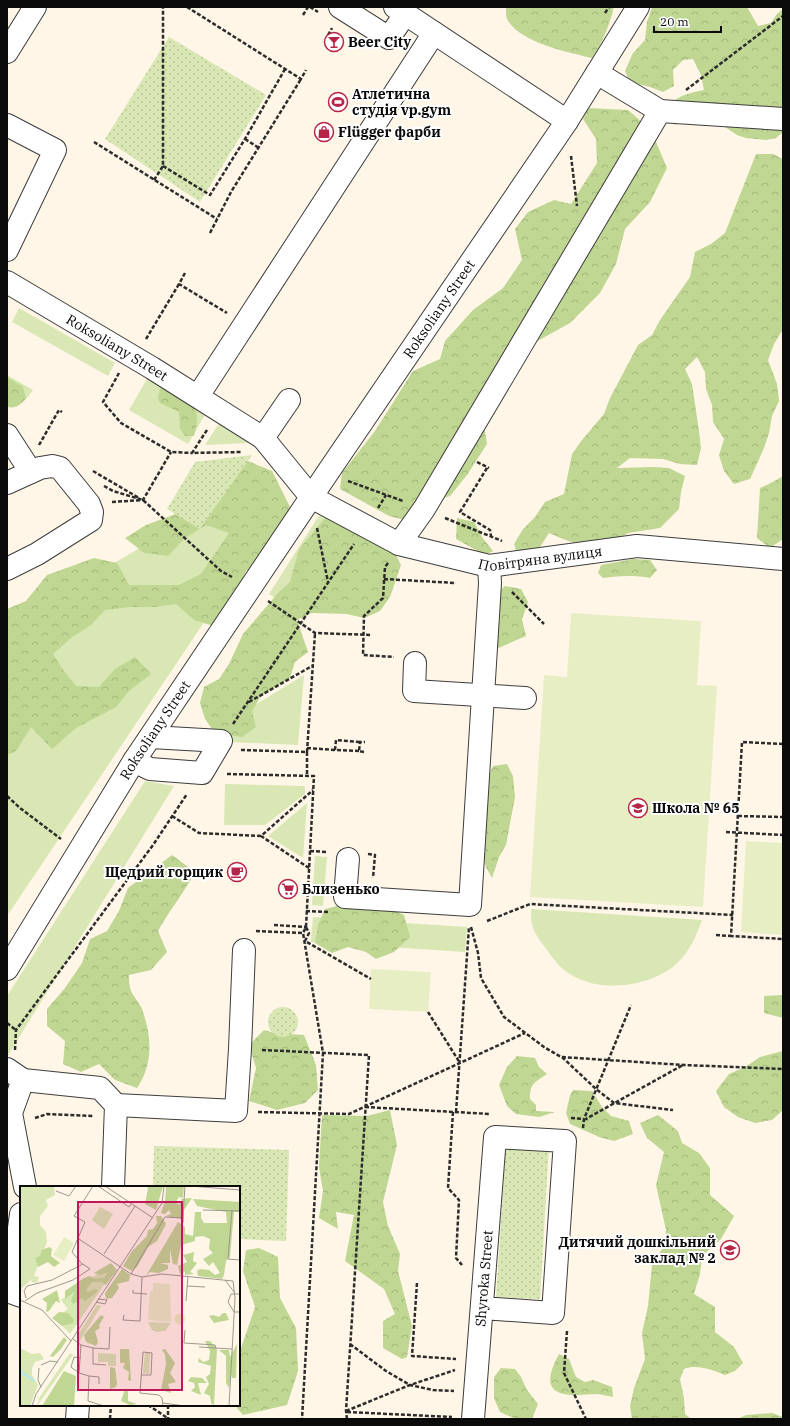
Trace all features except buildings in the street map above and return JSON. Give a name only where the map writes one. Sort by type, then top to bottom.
[{"type":"street","points":[[7,52],[35,7]]},
{"type":"street","points":[[340,7],[389,38],[400,10],[567,121]]},
{"type":"street","name":"Roksoliany Street","points":[[7,969],[150,736],[567,121],[638,7]]},
{"type":"street","points":[[198,396],[434,33]]},
{"type":"street","points":[[597,73],[660,111],[783,119]]},
{"type":"street","points":[[399,544],[424,509],[660,111]]},
{"type":"street","points":[[7,124],[55,150],[7,250]]},
{"type":"street","name":"Roksoliany Street","points":[[7,282],[220,410],[268,444],[311,497]]},
{"type":"street","points":[[268,444],[289,400]]},
{"type":"street","points":[[7,435],[31,472]]},
{"type":"street","points":[[7,483],[40,468],[52,466],[60,468],[90,504],[93,516],[91,520],[36,554],[7,569]]},
{"type":"street","name":"Повітряна вулиця","points":[[311,497],[399,544],[489,566],[637,546],[783,559]]},
{"type":"street","points":[[348,859],[345,897],[470,905],[490,583],[489,566]]},
{"type":"street","points":[[415,663],[414,691],[525,698]]},
{"type":"street","points":[[134,761],[150,769],[202,773],[219,745],[150,736]]},
{"type":"street","points":[[19,1185],[11,1113],[15,1067],[100,1088],[116,1105],[236,1111],[244,950]]},
{"type":"street","points":[[113,1186],[116,1105]]},
{"type":"street","name":"Shyroka Street","points":[[473,1419],[495,1137],[565,1141]]},
{"type":"street","points":[[482,1308],[553,1313],[565,1141]]},
{"type":"street","points":[[13,1293],[20,1224]]},
{"type":"street","points":[[77,1419],[78,1406]]},
{"type":"path","points":[[154,180],[164,166],[164,7]]},
{"type":"path","points":[[187,7],[301,79]]},
{"type":"path","points":[[303,14],[308,7]]},
{"type":"path","points":[[682,93],[783,16]]},
{"type":"path","points":[[164,166],[210,195],[245,139],[285,69]]},
{"type":"path","points":[[210,233],[231,192],[306,70]]},
{"type":"path","points":[[567,121],[582,243]]},
{"type":"path","points":[[245,139],[259,148]]},
{"type":"path","points":[[94,142],[217,219]]},
{"type":"path","points":[[185,274],[103,402],[121,423],[171,452],[192,453],[268,444]]},
{"type":"path","points":[[179,284],[230,314]]},
{"type":"path","points":[[45,446],[41,441],[59,410],[62,412]]},
{"type":"path","points":[[192,453],[220,410]]},
{"type":"path","points":[[143,500],[171,452]]},
{"type":"path","points":[[489,468],[487,468],[460,512],[490,530],[491,536]]},
{"type":"path","points":[[343,479],[424,509],[459,524]]},
{"type":"path","points":[[100,483],[113,491],[143,500],[222,571],[237,581]]},
{"type":"path","points":[[376,511],[386,495]]},
{"type":"path","points":[[311,497],[328,583]]},
{"type":"path","points":[[90,504],[143,500]]},
{"type":"path","points":[[307,752],[219,745],[358,538]]},
{"type":"path","points":[[399,544],[385,567],[383,598],[364,616],[362,655],[416,658],[415,663]]},
{"type":"path","points":[[384,580],[457,583]]},
{"type":"path","points":[[512,593],[544,624]]},
{"type":"path","points":[[263,597],[315,633],[372,635]]},
{"type":"path","points":[[307,775],[307,748],[315,633]]},
{"type":"path","points":[[247,703],[312,665]]},
{"type":"path","points":[[335,750],[336,740],[365,742]]},
{"type":"path","points":[[359,751],[360,742]]},
{"type":"path","points":[[731,936],[742,742],[783,744]]},
{"type":"path","points":[[307,748],[364,752]]},
{"type":"path","points":[[15,1067],[16,1030],[202,773],[314,776],[306,927],[303,933],[324,1053],[302,1419]]},
{"type":"path","points":[[261,836],[314,790]]},
{"type":"path","points":[[7,796],[20,808],[62,839]]},
{"type":"path","points":[[172,816],[199,833],[261,836],[309,868]]},
{"type":"path","points":[[738,816],[783,817]]},
{"type":"path","points":[[726,832],[783,835]]},
{"type":"path","points":[[488,921],[530,904],[733,915]]},
{"type":"path","points":[[465,1268],[456,1258],[459,1200],[448,1188],[460,1064],[469,920],[478,953],[481,978],[504,1017],[561,1057],[596,1089],[614,1103],[674,1110]]},
{"type":"path","points":[[274,925],[306,927]]},
{"type":"path","points":[[305,941],[309,933],[306,927]]},
{"type":"path","points":[[244,950],[245,930],[303,933]]},
{"type":"path","points":[[716,935],[783,939]]},
{"type":"path","points":[[305,941],[371,979]]},
{"type":"path","points":[[565,1141],[584,1119],[631,1005]]},
{"type":"path","points":[[428,1012],[460,1064]]},
{"type":"path","points":[[7,1023],[16,1030]]},
{"type":"path","points":[[236,1111],[349,1114],[525,1033]]},
{"type":"path","points":[[240,1049],[369,1056],[350,1343],[346,1411],[347,1419]]},
{"type":"path","points":[[561,1057],[684,1065],[783,1069]]},
{"type":"path","points":[[569,1118],[584,1119],[684,1065]]},
{"type":"path","points":[[365,1107],[494,1114]]},
{"type":"path","points":[[29,1121],[47,1114],[93,1116],[97,1122]]},
{"type":"path","points":[[417,1282],[412,1356],[457,1359]]},
{"type":"path","points":[[350,1343],[386,1371],[410,1385],[433,1390],[475,1393]]},
{"type":"path","points":[[346,1411],[410,1385],[458,1369]]},
{"type":"path","points":[[110,1419],[111,1406]]},
{"type":"path","points":[[149,1406],[168,1419]]},
{"type":"path","points":[[168,1406],[168,1419]]},
{"type":"path","points":[[346,1411],[473,1419]]},
{"type":"green space","points":[[506,7],[614,7],[605,34],[592,58],[545,45],[522,34],[513,27],[507,19]]},
{"type":"green space","points":[[652,7],[747,7],[758,26],[771,23],[776,15],[783,9],[783,132],[776,138],[766,140],[746,138],[737,135],[713,119],[684,114],[676,125],[661,118],[673,101],[684,95],[704,90],[701,75],[693,59],[683,60],[673,70],[674,86],[663,92],[630,82],[625,71],[633,53],[645,40],[647,22]]},
{"type":"green space","points":[[169,37],[266,95],[200,202],[105,139]]},
{"type":"green space","points":[[588,108],[628,110],[651,130],[667,168],[650,202],[625,229],[616,264],[600,293],[570,323],[534,343],[483,419],[487,444],[467,475],[450,496],[428,503],[408,521],[389,516],[340,489],[342,473],[375,431],[413,371],[440,359],[445,341],[473,310],[503,288],[522,260],[515,229],[528,212],[554,200],[571,204],[597,163],[596,139],[583,119]]},
{"type":"green space","points":[[756,154],[773,154],[783,159],[783,329],[774,344],[768,360],[777,384],[779,401],[772,416],[769,433],[764,448],[750,479],[734,484],[724,471],[719,455],[724,439],[713,422],[712,405],[706,389],[705,372],[697,357],[685,369],[692,384],[699,431],[701,448],[697,465],[680,464],[663,459],[630,458],[617,468],[669,468],[685,476],[679,509],[660,528],[628,533],[613,542],[580,545],[549,533],[540,547],[536,563],[519,560],[514,544],[523,529],[535,517],[545,502],[564,494],[572,454],[604,414],[610,398],[638,345],[652,335],[660,320],[690,277],[695,252],[711,244],[725,233]]},
{"type":"green space","points":[[19,308],[115,363],[108,376],[12,322]]},
{"type":"green space","points":[[7,375],[33,390],[22,403],[11,408],[7,407]]},
{"type":"green space","points":[[7,377],[23,387],[26,398],[20,404],[13,407],[7,406]]},
{"type":"green space","points":[[147,379],[206,413],[188,444],[129,410]]},
{"type":"green space","points":[[168,386],[189,400],[193,405],[197,417],[194,436],[185,436],[180,429],[179,412],[160,403],[158,398],[160,389]]},
{"type":"green space","points":[[220,422],[248,443],[205,445]]},
{"type":"green space","points":[[252,455],[200,529],[167,509],[195,462]]},
{"type":"green space","points":[[248,461],[272,471],[294,515],[275,559],[246,571],[232,608],[217,627],[194,620],[176,604],[105,610],[91,625],[71,638],[53,654],[61,667],[76,686],[99,687],[115,669],[135,657],[151,674],[129,691],[116,707],[76,728],[52,749],[31,727],[16,751],[7,755],[7,609],[26,601],[47,575],[94,558],[117,563],[129,585],[179,585],[201,574],[229,533],[206,525],[185,538],[168,556],[144,553],[125,538],[146,525],[173,515],[194,502]]},
{"type":"green space","points":[[783,476],[783,539],[770,548],[757,538],[760,488]]},
{"type":"green space","points":[[255,484],[282,506],[7,916],[7,625],[152,541]]},
{"type":"green space","points":[[332,510],[394,551],[401,565],[390,597],[380,611],[364,618],[347,614],[312,613],[297,620],[308,652],[295,662],[290,678],[261,696],[252,711],[256,727],[242,737],[215,733],[205,719],[200,703],[204,687],[219,679],[229,664],[243,634],[278,593],[290,582],[299,549]]},
{"type":"green space","points":[[322,511],[356,528],[299,614],[269,594]]},
{"type":"green space","points":[[457,518],[474,522],[482,537],[493,551],[485,555],[456,539]]},
{"type":"green space","points":[[633,559],[650,560],[657,570],[650,578],[626,576],[603,578],[598,573],[601,565]]},
{"type":"green space","points":[[505,586],[521,589],[528,602],[522,619],[526,636],[496,649],[496,594]]},
{"type":"green space","points":[[571,613],[701,621],[697,685],[717,686],[703,907],[530,897],[544,675],[567,677]]},
{"type":"green space","points":[[304,675],[298,745],[228,742],[255,705]]},
{"type":"green space","points":[[507,764],[513,776],[515,797],[506,845],[499,857],[492,878],[486,867],[478,840],[481,794],[493,766]]},
{"type":"green space","points":[[145,781],[174,786],[7,1057],[7,996]]},
{"type":"green space","points":[[225,784],[305,786],[305,794],[265,825],[224,825]]},
{"type":"green space","points":[[307,803],[303,858],[268,836]]},
{"type":"green space","points":[[746,841],[783,843],[783,935],[741,932]]},
{"type":"green space","points":[[172,855],[195,872],[158,931],[167,952],[151,970],[129,975],[130,989],[142,1009],[148,1032],[148,1061],[142,1079],[137,1088],[115,1080],[99,1064],[81,1072],[63,1064],[65,1041],[47,1026],[47,1009],[65,988],[82,963],[90,939],[107,931],[119,911],[128,888]]},
{"type":"green space","points":[[315,856],[327,857],[323,906],[312,905]]},
{"type":"green space","points":[[341,905],[386,906],[404,915],[410,937],[394,952],[376,959],[366,952],[348,947],[332,953],[315,943],[318,925],[325,909]]},
{"type":"green space","points":[[531,909],[702,920],[691,945],[679,962],[674,966],[662,974],[648,980],[618,986],[588,982],[575,977],[563,969],[553,958],[534,931]]},
{"type":"green space","points":[[313,917],[467,927],[465,952],[311,942]]},
{"type":"green space","points":[[371,969],[431,972],[428,1012],[369,1009]]},
{"type":"green space","points":[[783,995],[783,1018],[764,1013],[764,996]]},
{"type":"green space","points":[[283,1007],[294,1011],[298,1022],[294,1033],[283,1037],[272,1033],[268,1022],[272,1011]]},
{"type":"green space","points":[[264,1030],[275,1033],[304,1035],[316,1065],[318,1090],[305,1103],[277,1110],[249,1101],[256,1068],[249,1045]]},
{"type":"green space","points":[[783,1051],[783,1110],[772,1120],[755,1123],[738,1117],[724,1107],[716,1091],[729,1074],[745,1067],[760,1057]]},
{"type":"green space","points":[[517,1056],[535,1058],[539,1067],[547,1074],[532,1086],[530,1099],[536,1105],[536,1111],[555,1112],[539,1117],[516,1114],[507,1106],[499,1085],[507,1067]]},
{"type":"green space","points":[[573,1090],[592,1091],[602,1107],[611,1116],[629,1121],[633,1134],[614,1141],[599,1137],[570,1124],[566,1113],[570,1095]]},
{"type":"green space","points":[[390,1110],[397,1145],[383,1202],[388,1226],[400,1254],[398,1271],[412,1326],[407,1357],[402,1359],[383,1348],[383,1321],[395,1314],[384,1289],[345,1261],[354,1215],[336,1212],[338,1229],[319,1218],[323,1191],[319,1167],[322,1115],[367,1116]]},
{"type":"green space","points":[[658,1115],[678,1131],[682,1143],[699,1153],[710,1168],[710,1195],[734,1216],[721,1239],[702,1256],[700,1274],[694,1294],[715,1307],[715,1332],[734,1347],[743,1363],[735,1371],[725,1375],[699,1367],[684,1369],[680,1379],[684,1398],[685,1414],[691,1419],[632,1419],[630,1406],[634,1388],[645,1359],[642,1333],[648,1306],[652,1265],[664,1246],[666,1230],[656,1185],[664,1152],[647,1138],[640,1123]]},
{"type":"green space","points":[[506,1144],[549,1146],[540,1299],[496,1297]]},
{"type":"green space","points":[[154,1146],[289,1150],[286,1241],[240,1239],[240,1186],[153,1186]]},
{"type":"green space","points":[[259,1248],[278,1257],[280,1298],[296,1328],[298,1371],[287,1405],[243,1415],[237,1408],[237,1406],[240,1406],[240,1351],[255,1307],[243,1271],[246,1250]]},
{"type":"green space","points":[[559,1354],[569,1359],[576,1377],[585,1382],[593,1380],[612,1387],[613,1397],[597,1394],[568,1395],[560,1393],[554,1389],[551,1385],[551,1372]]},
{"type":"green space","points":[[501,1368],[515,1369],[521,1377],[527,1390],[538,1404],[532,1419],[516,1419],[500,1412],[494,1398],[494,1377]]},
{"type":"green space","points":[[772,1413],[783,1417],[783,1419],[737,1419],[746,1415]]},
{"type":"place","name":"Beer City","points":[[334,42]]},
{"type":"place","name":"Атлетична студія vp.gym","points":[[338,102]]},
{"type":"place","name":"Flügger фарби","points":[[324,132]]},
{"type":"place","name":"Школа № 65","points":[[638,808]]},
{"type":"place","name":"Щедрий горщик","points":[[237,872]]},
{"type":"place","name":"Близенько","points":[[288,889]]},
{"type":"place","name":"Дитячий дошкільний заклад № 2","points":[[730,1250]]}]
